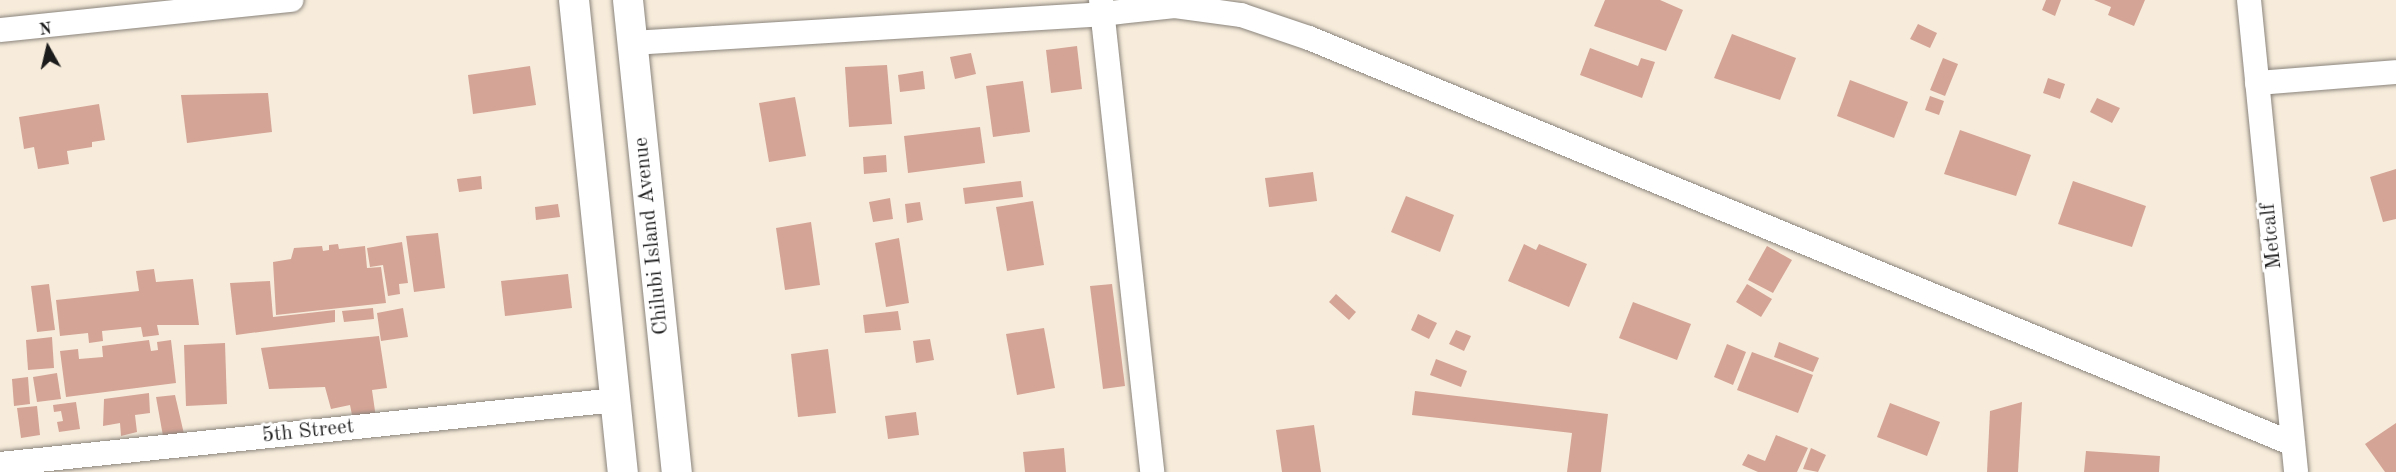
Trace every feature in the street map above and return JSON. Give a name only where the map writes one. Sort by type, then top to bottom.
[{"type":"street","points":[[0,30],[291,0]]},
{"type":"street","points":[[574,0],[623,472]]},
{"type":"street","name":"Chilubi Island Avenue","points":[[628,0],[677,472]]},
{"type":"street","name":"Metcalf","points":[[2249,0],[2296,472]]},
{"type":"street","points":[[632,43],[1102,7],[1175,6],[1241,15],[1309,38],[2293,444]]},
{"type":"street","points":[[1102,7],[1152,472]]},
{"type":"street","points":[[2257,82],[2396,72]]},
{"type":"street","name":"5th Street","points":[[0,464],[616,400]]},
{"type":"building","points":[[1605,0],[1660,0],[1683,10],[1666,51],[1594,26]]},
{"type":"building","points":[[2046,0],[2061,0],[2055,16],[2042,10]]},
{"type":"building","points":[[2094,0],[2145,0],[2134,26],[2108,15],[2111,7]]},
{"type":"building","points":[[1918,24],[1937,33],[1930,48],[1910,39]]},
{"type":"building","points":[[1732,34],[1796,58],[1780,100],[1714,78]]},
{"type":"building","points":[[1077,46],[1082,89],[1051,93],[1046,50]]},
{"type":"building","points":[[1590,48],[1638,66],[1641,58],[1655,62],[1642,98],[1580,75]]},
{"type":"building","points":[[971,53],[976,74],[955,79],[950,57]]},
{"type":"building","points":[[1943,58],[1958,64],[1945,96],[1930,90]]},
{"type":"building","points":[[887,65],[892,124],[849,127],[845,67]]},
{"type":"building","points":[[530,66],[536,105],[473,114],[468,75]]},
{"type":"building","points":[[923,71],[925,89],[900,92],[898,75]]},
{"type":"building","points":[[2048,78],[2065,84],[2060,99],[2043,93]]},
{"type":"building","points":[[1850,80],[1908,102],[1894,138],[1837,116]]},
{"type":"building","points":[[1023,81],[1030,132],[993,137],[986,86]]},
{"type":"building","points":[[268,93],[272,132],[187,143],[181,95]]},
{"type":"building","points":[[1930,96],[1944,101],[1939,115],[1925,110]]},
{"type":"building","points":[[795,97],[806,156],[769,162],[759,103]]},
{"type":"building","points":[[2097,98],[2120,108],[2112,123],[2090,112]]},
{"type":"building","points":[[99,104],[105,140],[92,142],[92,147],[67,151],[69,164],[38,169],[34,147],[24,149],[19,117]]},
{"type":"building","points":[[980,127],[985,163],[908,173],[904,136]]},
{"type":"building","points":[[1960,130],[2031,155],[2016,196],[1944,174]]},
{"type":"building","points":[[886,155],[887,172],[864,174],[863,157]]},
{"type":"building","points":[[2396,169],[2396,219],[2383,222],[2370,177]]},
{"type":"building","points":[[1313,172],[1317,201],[1269,207],[1265,178]]},
{"type":"building","points":[[481,176],[482,189],[459,192],[457,179]]},
{"type":"building","points":[[1021,181],[1023,197],[965,204],[963,188]]},
{"type":"building","points":[[2073,181],[2146,206],[2132,247],[2058,224]]},
{"type":"building","points":[[1406,196],[1454,215],[1440,252],[1391,232]]},
{"type":"building","points":[[890,198],[893,219],[873,222],[869,202]]},
{"type":"building","points":[[1033,201],[1044,265],[1007,271],[996,207]]},
{"type":"building","points":[[920,202],[923,220],[907,223],[905,204]]},
{"type":"building","points":[[558,204],[560,217],[536,220],[535,207]]},
{"type":"building","points":[[811,222],[820,285],[785,290],[776,228]]},
{"type":"building","points":[[438,233],[445,288],[414,292],[406,236]]},
{"type":"building","points":[[899,238],[909,303],[886,307],[875,243]]},
{"type":"building","points":[[402,242],[408,283],[399,284],[400,294],[388,296],[383,265],[370,267],[367,248]]},
{"type":"building","points":[[338,244],[339,249],[365,246],[367,268],[381,267],[386,303],[276,315],[273,262],[291,259],[294,248],[322,246],[323,251],[329,250],[329,245]]},
{"type":"building","points":[[1524,244],[1536,250],[1539,244],[1587,264],[1569,307],[1508,281]]},
{"type":"building","points":[[1767,246],[1792,260],[1773,293],[1748,280]]},
{"type":"building","points":[[154,269],[156,282],[193,279],[199,325],[157,325],[159,335],[143,337],[141,327],[102,331],[103,341],[89,343],[88,333],[60,336],[56,300],[139,291],[136,271]]},
{"type":"building","points":[[568,274],[572,308],[505,316],[501,281]]},
{"type":"building","points":[[270,281],[273,317],[335,310],[335,322],[236,335],[230,283]]},
{"type":"building","points":[[49,284],[55,330],[37,332],[31,286]]},
{"type":"building","points":[[1112,284],[1125,386],[1103,389],[1090,286]]},
{"type":"building","points":[[1747,284],[1772,299],[1761,317],[1736,302]]},
{"type":"building","points":[[1336,294],[1356,312],[1349,320],[1329,302]]},
{"type":"building","points":[[1633,302],[1691,324],[1677,360],[1619,338]]},
{"type":"building","points":[[373,308],[374,319],[344,322],[342,311]]},
{"type":"building","points":[[403,308],[408,337],[381,341],[377,313]]},
{"type":"building","points":[[898,311],[901,330],[865,333],[863,315]]},
{"type":"building","points":[[1418,314],[1437,323],[1429,339],[1411,330]]},
{"type":"building","points":[[1044,328],[1055,388],[1017,395],[1006,334]]},
{"type":"building","points":[[1456,330],[1471,336],[1464,351],[1449,344]]},
{"type":"building","points":[[379,336],[387,388],[372,390],[376,418],[353,420],[350,405],[331,409],[325,387],[269,389],[261,348]]},
{"type":"building","points":[[52,337],[54,368],[28,370],[26,340]]},
{"type":"building","points":[[930,339],[934,360],[916,363],[913,341]]},
{"type":"building","points":[[149,340],[151,351],[158,350],[157,342],[171,340],[176,383],[66,397],[60,351],[78,349],[79,359],[103,357],[102,346]]},
{"type":"building","points":[[1779,342],[1819,358],[1813,372],[1774,357]]},
{"type":"building","points":[[225,343],[227,404],[186,406],[184,345]]},
{"type":"building","points":[[1727,344],[1746,352],[1733,385],[1714,377]]},
{"type":"building","points":[[828,349],[836,413],[798,417],[791,354]]},
{"type":"building","points":[[1752,352],[1813,375],[1798,413],[1737,390]]},
{"type":"building","points":[[1436,359],[1467,371],[1461,387],[1430,375]]},
{"type":"building","points":[[57,373],[61,399],[37,402],[33,377]]},
{"type":"building","points":[[28,377],[30,404],[14,406],[12,379]]},
{"type":"building","points":[[1415,391],[1608,414],[1601,472],[1567,472],[1572,433],[1412,415]]},
{"type":"building","points":[[149,393],[150,413],[135,415],[137,432],[121,436],[120,423],[103,426],[104,399]]},
{"type":"building","points":[[175,395],[184,434],[163,436],[156,397]]},
{"type":"building","points":[[76,402],[80,429],[59,432],[57,422],[63,421],[61,411],[54,412],[53,405]]},
{"type":"building","points":[[2022,402],[2018,472],[1987,472],[1990,411]]},
{"type":"building","points":[[1890,403],[1940,422],[1927,456],[1877,437]]},
{"type":"building","points":[[37,406],[40,435],[21,438],[17,408]]},
{"type":"building","points":[[916,412],[919,435],[888,439],[885,416]]},
{"type":"building","points":[[2396,423],[2396,472],[2385,472],[2365,444]]},
{"type":"building","points":[[1314,425],[1321,472],[1282,472],[1276,430]]},
{"type":"building","points":[[1776,435],[1808,448],[1797,472],[1758,472],[1742,465],[1748,454],[1765,461]]},
{"type":"building","points":[[1064,448],[1066,472],[1025,472],[1023,452]]},
{"type":"building","points":[[1811,448],[1826,455],[1818,472],[1803,469]]},
{"type":"building","points":[[2086,451],[2160,456],[2159,472],[2084,472]]}]
